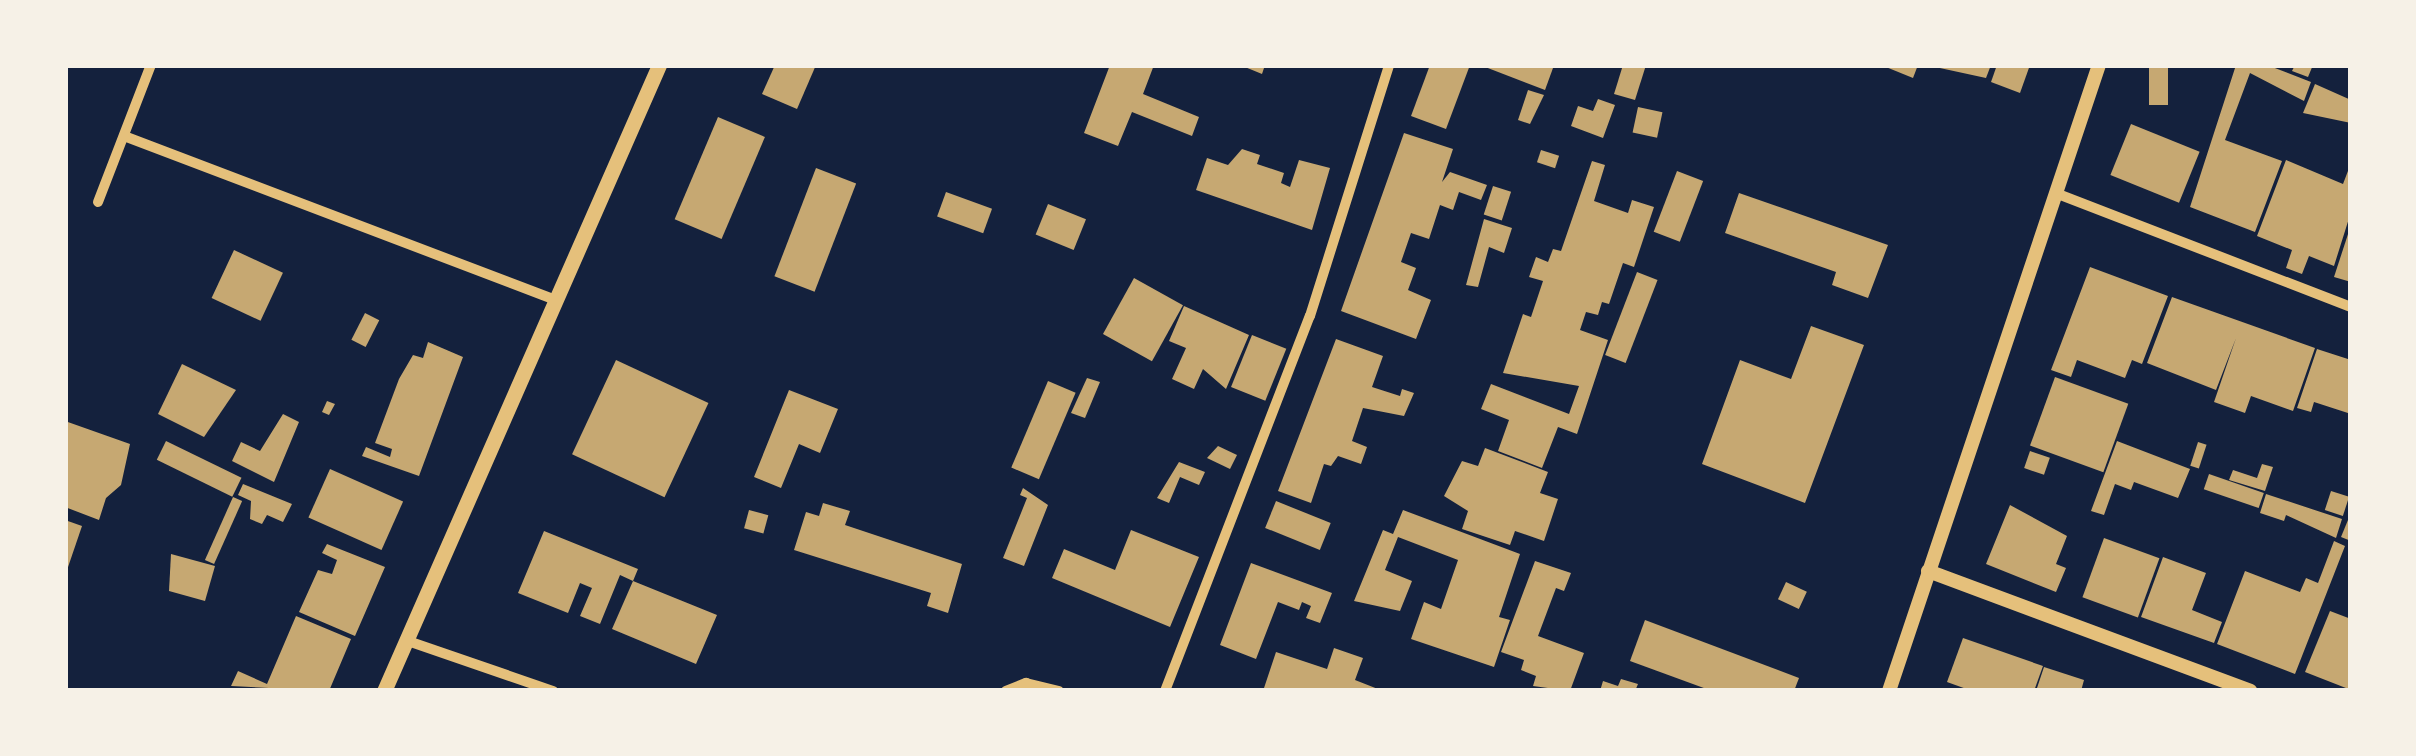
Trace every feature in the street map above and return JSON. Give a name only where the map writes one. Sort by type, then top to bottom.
[{"type":"main road","points":[[384,691],[659,65]]},
{"type":"street","points":[[98,202],[151,65]]},
{"type":"street","points":[[1165,691],[1310,316],[1389,65]]},
{"type":"street","points":[[1889,691],[2099,65]]},
{"type":"street","points":[[124,136],[555,300]]},
{"type":"street","points":[[2058,194],[2351,306]]},
{"type":"street","points":[[1928,571],[2250,691]]},
{"type":"street","points":[[405,640],[553,691]]},
{"type":"street","points":[[1006,691],[1026,684],[1060,691]]},
{"type":"building","points":[[775,65],[816,65],[797,109],[762,94]]},
{"type":"building","points":[[1110,65],[1154,65],[1143,94],[1199,117],[1192,136],[1132,112],[1118,146],[1084,133]]},
{"type":"building","points":[[1240,65],[1265,65],[1262,74]]},
{"type":"building","points":[[1430,65],[1470,65],[1446,129],[1411,116]]},
{"type":"building","points":[[1480,65],[1546,65],[1553,68],[1545,90]]},
{"type":"building","points":[[1623,65],[1646,65],[1635,100],[1614,94]]},
{"type":"building","points":[[1881,65],[1918,65],[1913,78]]},
{"type":"building","points":[[1926,65],[1991,65],[1986,78]]},
{"type":"building","points":[[1997,65],[2030,65],[2020,93],[1991,82]]},
{"type":"building","points":[[2149,65],[2168,65],[2168,105],[2149,105]]},
{"type":"building","points":[[2236,65],[2267,65],[2311,82],[2304,101],[2250,73],[2225,140],[2282,161],[2255,232],[2190,207]]},
{"type":"building","points":[[2295,65],[2313,65],[2308,77],[2292,71]]},
{"type":"building","points":[[2315,84],[2351,100],[2351,123],[2303,113]]},
{"type":"building","points":[[1528,90],[1544,95],[1530,124],[1518,120]]},
{"type":"building","points":[[1598,99],[1615,105],[1603,138],[1571,126],[1578,106],[1593,111]]},
{"type":"building","points":[[1638,107],[1662,112],[1657,138],[1633,132]]},
{"type":"building","points":[[718,117],[765,137],[722,239],[675,219]]},
{"type":"building","points":[[2131,124],[2200,152],[2179,203],[2110,175]]},
{"type":"building","points":[[1404,133],[1453,149],[1442,182],[1450,172],[1487,185],[1481,200],[1459,192],[1453,210],[1440,205],[1429,239],[1411,233],[1401,262],[1416,268],[1408,290],[1431,300],[1416,339],[1341,311]]},
{"type":"building","points":[[1242,149],[1260,155],[1257,164],[1284,173],[1281,183],[1290,187],[1299,160],[1330,168],[1312,230],[1196,190],[1207,158],[1228,165]]},
{"type":"building","points":[[1541,150],[1559,156],[1555,168],[1537,162]]},
{"type":"building","points":[[2286,160],[2343,184],[2351,163],[2351,212],[2334,266],[2309,256],[2302,274],[2286,268],[2292,250],[2257,236]]},
{"type":"building","points":[[1592,161],[1605,165],[1594,201],[1628,213],[1632,200],[1654,207],[1634,267],[1623,263],[1609,304],[1602,302],[1598,315],[1586,312],[1580,330],[1608,340],[1577,434],[1558,427],[1542,468],[1498,451],[1509,420],[1481,409],[1491,384],[1569,414],[1579,386],[1503,373],[1523,314],[1531,317],[1543,281],[1529,277],[1536,257],[1548,262],[1553,249],[1561,251]]},
{"type":"building","points":[[816,168],[856,183],[815,292],[774,276]]},
{"type":"building","points":[[1677,171],[1703,181],[1680,242],[1654,232]]},
{"type":"building","points":[[1493,186],[1511,192],[1502,220],[1484,215]]},
{"type":"building","points":[[946,192],[992,209],[983,233],[937,216]]},
{"type":"building","points":[[1739,193],[1888,245],[1868,298],[1832,285],[1836,272],[1725,233]]},
{"type":"building","points":[[1048,204],[1086,219],[1074,250],[1036,235]]},
{"type":"building","points":[[1484,219],[1512,228],[1504,253],[1489,247],[1478,287],[1466,285]]},
{"type":"building","points":[[2351,228],[2351,282],[2334,277]]},
{"type":"building","points":[[234,250],[283,273],[261,321],[212,298]]},
{"type":"building","points":[[2090,267],[2168,296],[2142,364],[2132,360],[2125,378],[2077,360],[2071,377],[2051,370]]},
{"type":"building","points":[[1637,272],[1658,280],[1626,363],[1605,355]]},
{"type":"building","points":[[1134,278],[1183,305],[1152,361],[1103,334]]},
{"type":"building","points":[[2172,297],[2315,348],[2293,411],[2251,396],[2245,413],[2214,402],[2236,338],[2216,390],[2147,363]]},
{"type":"building","points":[[1184,306],[1249,335],[1226,389],[1203,369],[1194,389],[1172,379],[1186,348],[1169,341]]},
{"type":"building","points":[[365,313],[379,320],[366,347],[351,340]]},
{"type":"building","points":[[1811,326],[1864,345],[1805,503],[1702,464],[1740,360],[1791,379]]},
{"type":"building","points":[[1252,335],[1286,349],[1265,401],[1231,387]]},
{"type":"building","points":[[1336,339],[1383,356],[1372,387],[1400,396],[1402,389],[1414,393],[1404,416],[1363,408],[1352,441],[1367,447],[1361,464],[1338,456],[1331,466],[1324,464],[1311,503],[1278,491]]},
{"type":"building","points":[[428,342],[463,357],[419,476],[362,456],[366,447],[390,457],[392,449],[375,443],[399,379],[413,355],[423,358]]},
{"type":"building","points":[[2317,349],[2351,360],[2351,414],[2314,402],[2311,412],[2297,408]]},
{"type":"building","points":[[616,360],[708,403],[664,497],[572,454]]},
{"type":"building","points":[[182,364],[236,390],[204,437],[158,414]]},
{"type":"building","points":[[2055,377],[2128,404],[2103,472],[2030,446]]},
{"type":"building","points":[[1087,378],[1100,382],[1085,418],[1071,413]]},
{"type":"building","points":[[1048,381],[1076,393],[1039,479],[1011,468]]},
{"type":"building","points":[[789,390],[838,409],[820,453],[799,444],[781,488],[754,477]]},
{"type":"building","points":[[327,401],[335,404],[329,415],[322,412]]},
{"type":"building","points":[[283,414],[299,422],[274,482],[232,461],[241,442],[260,451]]},
{"type":"building","points":[[65,421],[130,444],[121,485],[106,498],[99,520],[65,507]]},
{"type":"building","points":[[166,441],[241,478],[232,497],[157,460]]},
{"type":"building","points":[[2117,441],[2190,469],[2178,498],[2134,482],[2131,490],[2115,484],[2104,515],[2091,511]]},
{"type":"building","points":[[2198,442],[2207,445],[2199,469],[2190,466]]},
{"type":"building","points":[[1218,446],[1237,455],[1230,469],[1207,458]]},
{"type":"building","points":[[1485,448],[1548,472],[1540,493],[1558,499],[1544,541],[1515,531],[1510,545],[1462,529],[1468,511],[1444,496],[1462,461],[1478,466]]},
{"type":"building","points":[[2030,451],[2050,458],[2044,475],[2024,468]]},
{"type":"building","points":[[1179,462],[1205,472],[1199,485],[1180,477],[1169,503],[1157,498]]},
{"type":"building","points":[[2262,464],[2273,467],[2265,491],[2229,480],[2233,470],[2257,478]]},
{"type":"building","points":[[330,469],[403,502],[382,550],[308,517]]},
{"type":"building","points":[[2209,474],[2264,493],[2259,508],[2204,489]]},
{"type":"building","points":[[243,484],[292,504],[283,522],[267,515],[262,524],[250,519],[251,501],[238,495]]},
{"type":"building","points":[[1023,488],[1048,505],[1024,566],[1003,558],[1027,498],[1020,495]]},
{"type":"building","points":[[2331,491],[2349,497],[2343,516],[2325,510]]},
{"type":"building","points":[[2266,494],[2342,519],[2336,538],[2286,515],[2284,521],[2260,513]]},
{"type":"building","points":[[233,497],[242,501],[214,564],[205,560]]},
{"type":"building","points":[[1276,501],[1331,523],[1320,550],[1265,528]]},
{"type":"building","points":[[823,503],[850,511],[845,525],[962,564],[948,613],[927,606],[931,593],[794,550],[806,512],[819,516]]},
{"type":"building","points":[[2010,505],[2067,536],[2056,564],[2066,568],[2056,592],[1986,564]]},
{"type":"building","points":[[749,510],[768,515],[763,534],[744,528]]},
{"type":"building","points":[[1403,510],[1520,554],[1499,617],[1510,620],[1494,667],[1411,639],[1424,602],[1441,609],[1458,560],[1398,537],[1385,570],[1412,581],[1400,611],[1354,601],[1383,530],[1393,534]]},
{"type":"building","points":[[65,520],[82,526],[66,573],[65,573]]},
{"type":"building","points":[[2348,520],[2351,521],[2351,541],[2341,537]]},
{"type":"building","points":[[1131,530],[1199,557],[1170,627],[1052,578],[1064,549],[1115,570]]},
{"type":"building","points":[[544,531],[638,569],[633,581],[620,575],[600,624],[580,616],[592,588],[580,583],[568,613],[518,593]]},
{"type":"building","points":[[2104,538],[2159,558],[2138,617],[2082,597]]},
{"type":"building","points":[[2334,541],[2345,546],[2295,674],[2217,644],[2245,571],[2300,592],[2306,578],[2318,583]]},
{"type":"building","points":[[327,544],[385,567],[355,636],[299,612],[318,570],[332,574],[337,560],[322,553]]},
{"type":"building","points":[[171,554],[215,566],[205,601],[169,591]]},
{"type":"building","points":[[2163,557],[2206,573],[2192,610],[2222,622],[2214,643],[2141,617]]},
{"type":"building","points":[[1535,561],[1571,573],[1564,591],[1556,588],[1538,636],[1584,653],[1570,691],[1533,686],[1536,676],[1521,670],[1524,660],[1501,652]]},
{"type":"building","points":[[1251,563],[1332,593],[1320,623],[1306,618],[1311,606],[1302,602],[1299,610],[1278,602],[1256,659],[1220,645]]},
{"type":"building","points":[[633,581],[717,615],[696,664],[612,629]]},
{"type":"building","points":[[1786,582],[1807,592],[1799,609],[1778,599]]},
{"type":"building","points":[[2330,611],[2351,619],[2351,690],[2305,672]]},
{"type":"building","points":[[296,616],[351,639],[329,691],[231,686],[238,671],[267,684]]},
{"type":"building","points":[[1645,620],[1799,678],[1794,691],[1712,691],[1630,661]]},
{"type":"building","points":[[1963,638],[2043,666],[2034,691],[1972,691],[1947,682]]},
{"type":"building","points":[[1334,648],[1363,658],[1355,680],[1383,691],[1263,691],[1276,652],[1327,669]]},
{"type":"building","points":[[2044,667],[2084,680],[2081,691],[2036,691]]},
{"type":"building","points":[[1621,679],[1638,684],[1635,691],[1600,691],[1603,681],[1618,686]]}]
